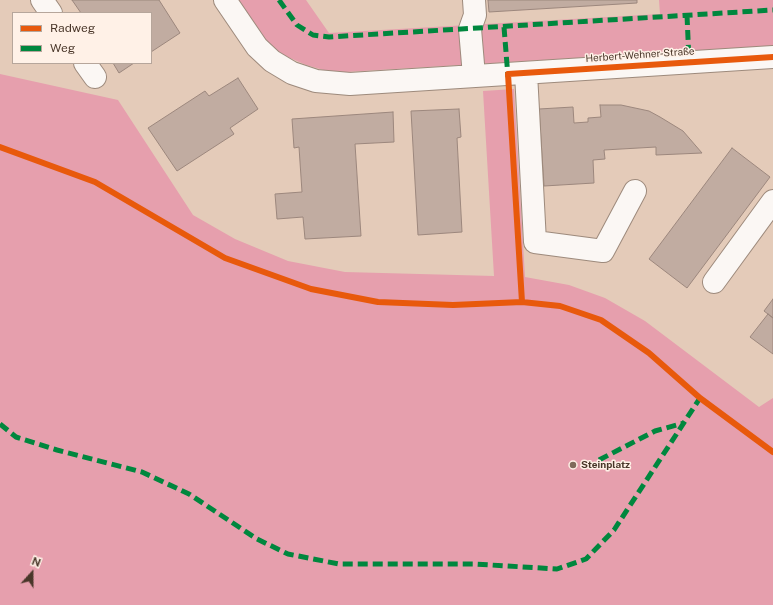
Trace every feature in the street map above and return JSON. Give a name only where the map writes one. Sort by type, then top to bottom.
[{"type":"street","points":[[42,0],[50,12]]},
{"type":"street","name":"Herbert-Wehner-Straße","points":[[225,0],[257,47],[272,62],[292,72],[316,81],[350,84],[773,57]]},
{"type":"street","points":[[474,0],[475,15],[470,29],[474,76]]},
{"type":"street","points":[[526,73],[534,242],[603,251],[635,191]]},
{"type":"street","points":[[714,282],[773,201]]},
{"type":"shaded area","points":[[238,0],[306,0],[329,33],[660,14],[659,0],[773,0],[773,46],[346,72],[327,71],[306,65],[281,54],[261,35]]},
{"type":"shaded area","points":[[0,74],[118,100],[193,215],[235,239],[288,261],[345,272],[494,276],[483,91],[514,89],[525,277],[569,285],[605,298],[645,321],[759,407],[773,398],[773,605],[0,605]]},
{"type":"building","points":[[72,0],[159,0],[180,33],[152,51],[152,12],[80,12]]},
{"type":"building","points":[[488,0],[637,0],[637,3],[489,12]]},
{"type":"building","points":[[114,64],[132,64],[119,73]]},
{"type":"building","points":[[238,78],[258,109],[230,128],[234,134],[177,171],[148,128],[205,91],[209,96]]},
{"type":"building","points":[[600,105],[621,105],[649,111],[683,131],[702,153],[656,155],[656,147],[604,150],[605,159],[593,160],[594,183],[544,186],[539,109],[573,107],[574,123],[588,122],[588,118],[601,117]]},
{"type":"building","points":[[459,109],[461,137],[457,138],[462,232],[418,235],[411,111]]},
{"type":"building","points":[[393,112],[394,142],[355,144],[361,236],[305,239],[303,217],[277,219],[275,194],[302,192],[299,147],[294,148],[292,119]]},
{"type":"building","points":[[732,148],[770,177],[687,288],[649,259]]},
{"type":"building","points":[[773,299],[773,318],[764,311]]},
{"type":"building","points":[[768,314],[773,318],[773,354],[750,337]]},
{"type":"marked path","points":[[279,0],[297,25],[313,35],[329,37],[773,10]]},
{"type":"marked path","points":[[687,15],[689,61]]},
{"type":"marked path","points":[[504,27],[508,77]]},
{"type":"marked path","points":[[0,424],[16,437],[57,450],[142,472],[189,494],[257,539],[288,554],[339,564],[474,564],[557,569],[586,559],[614,530],[700,398]]},
{"type":"marked path","points":[[599,460],[655,431],[684,423]]},
{"type":"cycle path","points":[[522,302],[508,74],[773,57]]},
{"type":"cycle path","points":[[0,147],[95,182],[225,258],[311,289],[378,302],[453,305],[522,302],[560,306],[601,320],[649,353],[700,398],[773,452]]},
{"type":"place","name":"Steinplatz","points":[[573,465]]}]
